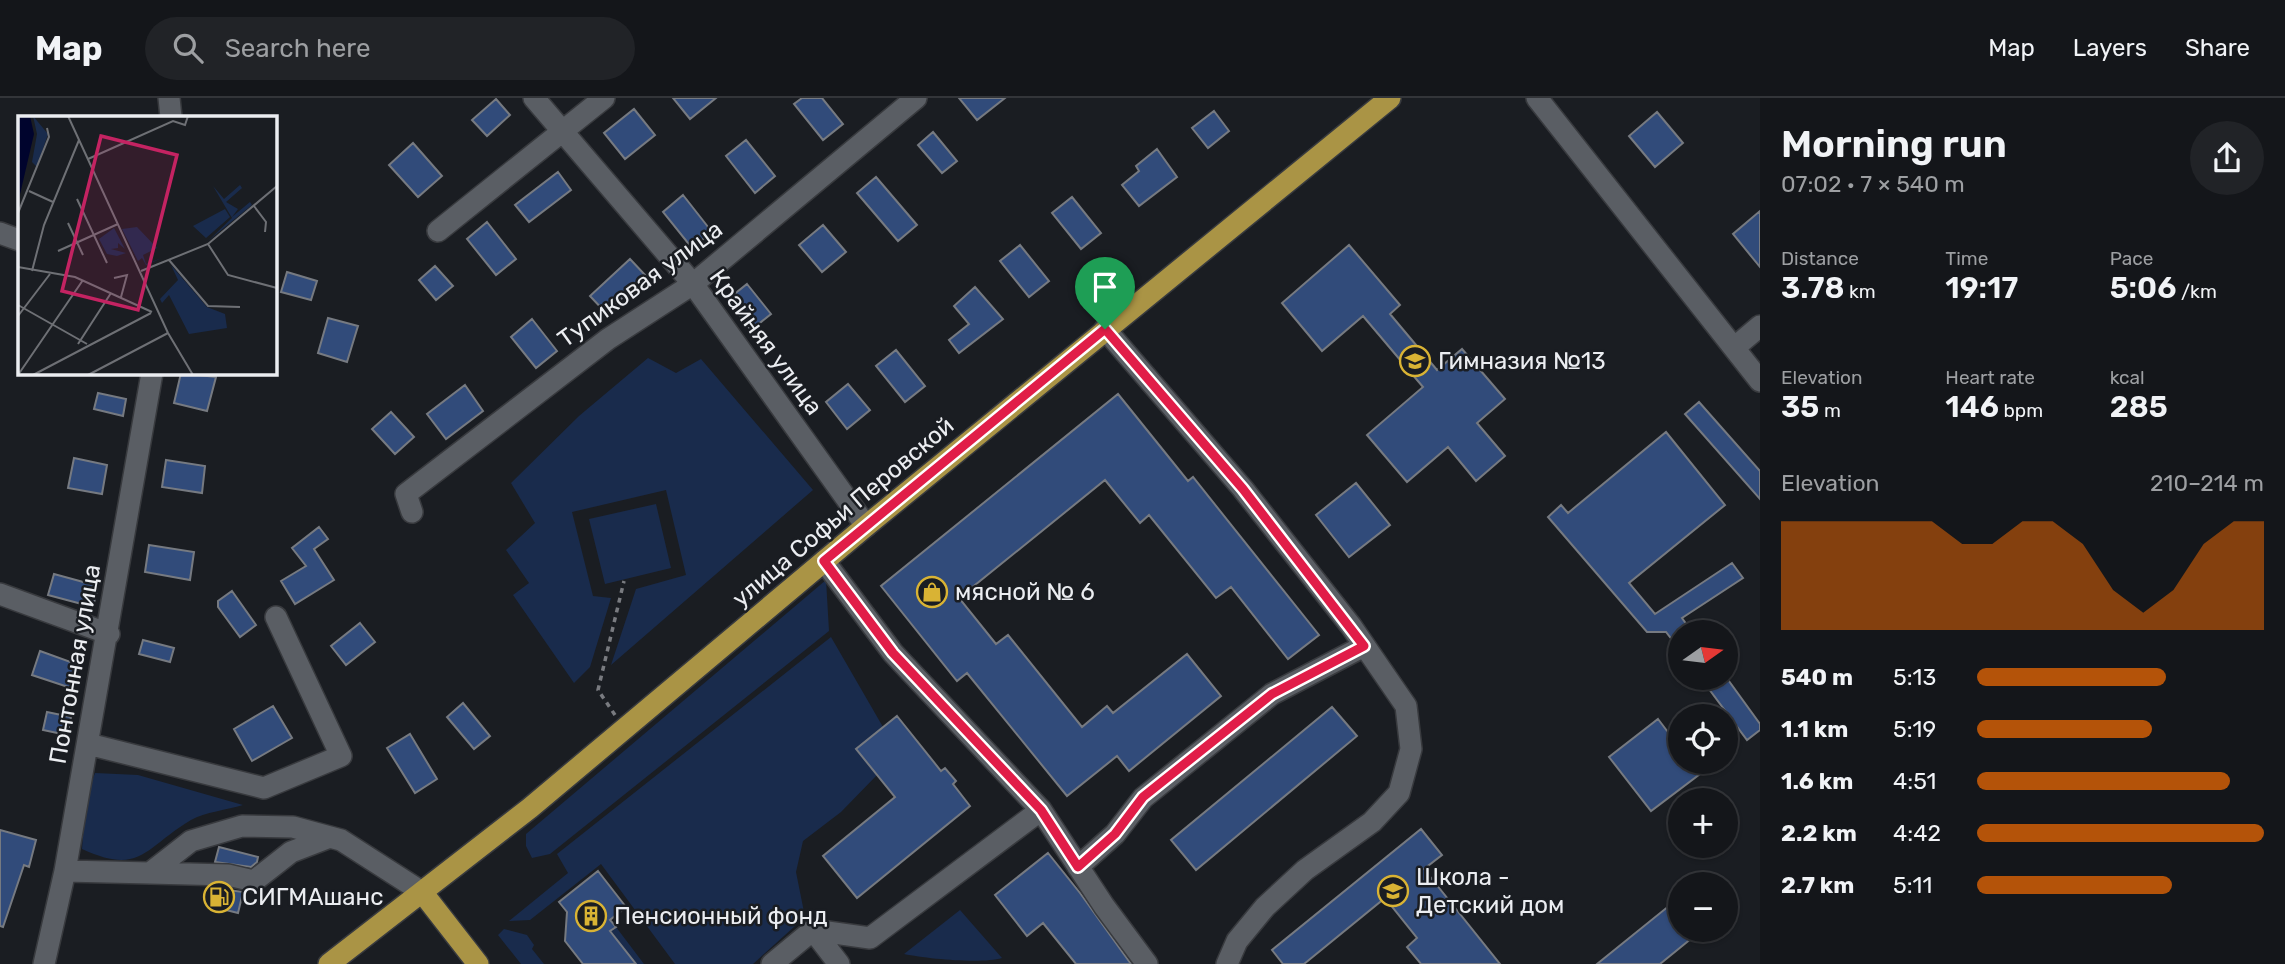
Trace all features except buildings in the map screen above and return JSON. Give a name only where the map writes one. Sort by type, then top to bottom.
[{"type":"main road","name":"улица Софьи Перовской","points":[[329,964],[624,730],[866,526],[1390,98]]},
{"type":"main road","points":[[422,892],[478,964]]},
{"type":"street","points":[[169,98],[171,116]]},
{"type":"street","name":"Крайняя улица","points":[[534,98],[693,284],[866,526]]},
{"type":"street","points":[[438,231],[563,134],[604,98]]},
{"type":"street","name":"Тупиковая улица","points":[[412,512],[406,494],[608,339],[693,284],[916,98]]},
{"type":"street","points":[[1537,98],[1760,381]]},
{"type":"street","points":[[0,233],[18,240]]},
{"type":"street","points":[[1734,348],[1760,326]]},
{"type":"street","points":[[1105,329],[1243,489],[1364,646],[1406,706],[1411,749],[1399,793],[1372,822],[1305,870],[1265,907],[1237,941],[1227,964]]},
{"type":"street","name":"Понтонная улица","points":[[44,964],[65,871],[109,634],[152,374]]},
{"type":"street","points":[[824,561],[893,653],[1041,810],[1147,964]]},
{"type":"street","points":[[0,594],[109,634]]},
{"type":"street","points":[[88,744],[264,788],[341,756],[276,617]]},
{"type":"street","points":[[1078,867],[1115,834],[1143,797],[1272,694],[1364,646]]},
{"type":"street","points":[[772,964],[813,929],[870,938],[1041,810]]},
{"type":"street","points":[[150,873],[191,841],[242,825],[293,827],[341,840],[422,892]]},
{"type":"street","points":[[65,871],[228,875],[254,881],[291,852],[330,838]]},
{"type":"street","points":[[813,929],[839,964]]},
{"type":"path","points":[[624,581],[598,690],[624,730]]},
{"type":"shaded area","points":[[648,358],[676,373],[701,359],[813,490],[611,665],[636,589],[686,575],[666,490],[572,512],[593,596],[611,598],[590,667],[574,683],[513,595],[529,583],[506,550],[535,523],[511,483],[579,416]]},
{"type":"shaded area","points":[[656,504],[671,568],[605,584],[589,519]]},
{"type":"shaded area","points":[[826,580],[829,631],[550,854],[532,858],[526,846],[526,834]]},
{"type":"shaded area","points":[[831,637],[883,727],[856,749],[877,775],[841,812],[803,841],[796,872],[805,917],[753,964],[675,964],[601,864],[530,920],[509,921],[568,873],[557,854]]},
{"type":"shaded area","points":[[95,773],[138,775],[243,805],[197,817],[141,855],[117,860],[102,857],[82,849],[86,798]]},
{"type":"shaded area","points":[[960,910],[1002,958],[982,961],[954,960],[904,954]]},
{"type":"shaded area","points":[[616,927],[644,964],[636,964],[610,931]]},
{"type":"shaded area","points":[[504,929],[527,935],[534,945],[532,949],[544,964],[521,964],[498,935]]},
{"type":"place","name":"Гимназия №13","points":[[1415,361]]},
{"type":"place","name":"мясной № 6","points":[[932,592]]},
{"type":"place","name":"Школа - Детский дом","points":[[1393,891]]},
{"type":"place","name":"СИГМАшанс","points":[[219,897]]},
{"type":"place","name":"Пенсионный фонд","points":[[591,916]]},
{"type":"route","points":[[1105,329],[1243,489],[1364,646],[1272,694],[1143,797],[1115,834],[1078,867],[1041,810],[893,653],[824,561],[1105,329]]}]
